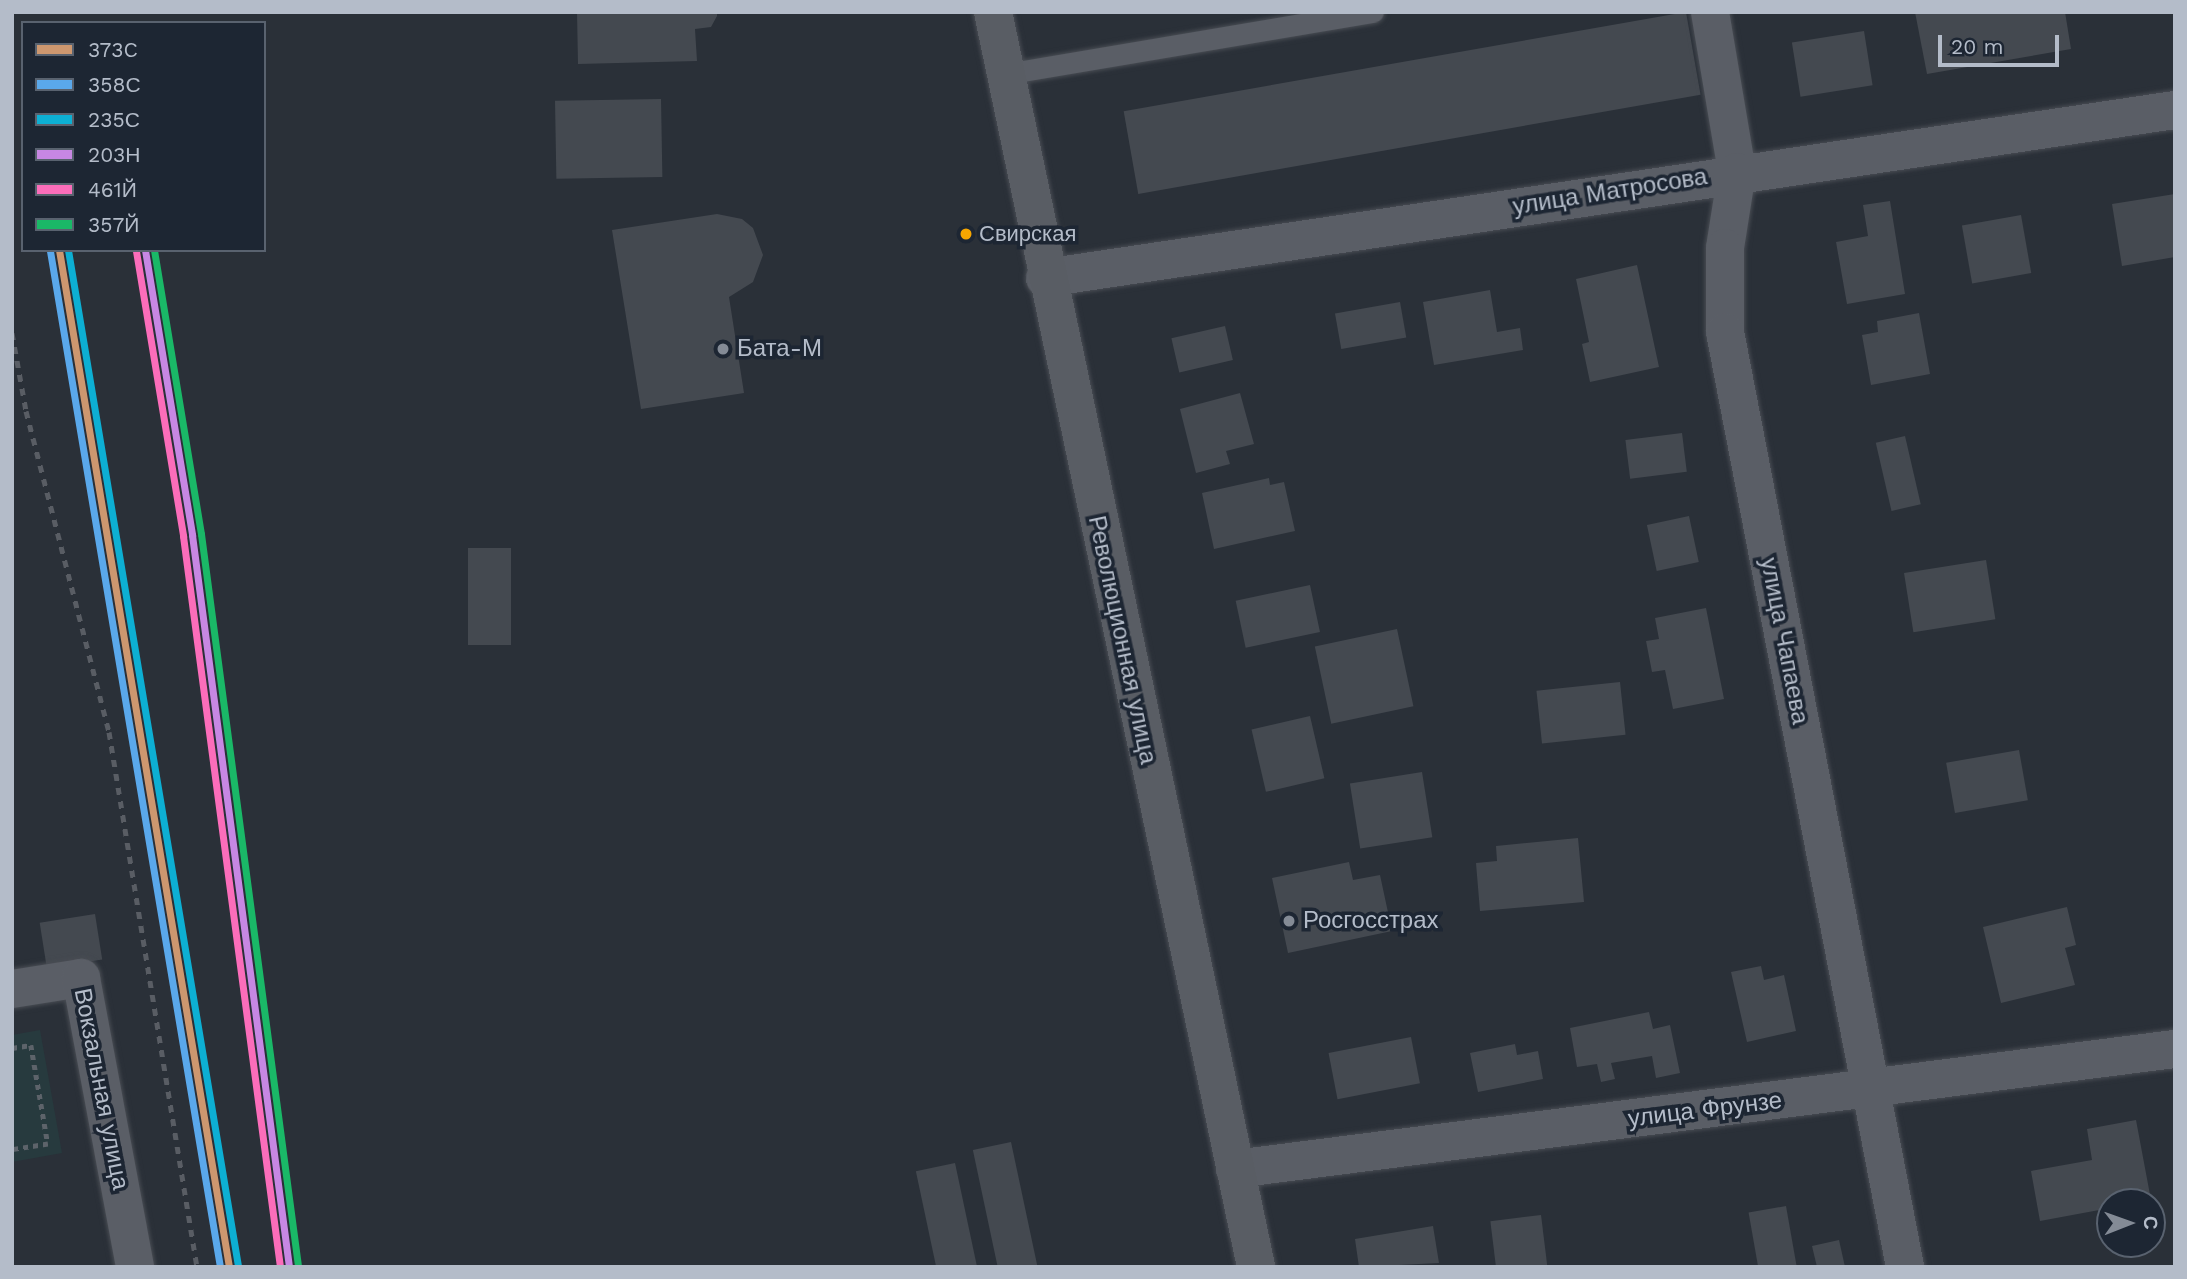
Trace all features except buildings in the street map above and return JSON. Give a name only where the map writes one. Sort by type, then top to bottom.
[{"type":"main road","name":"Революционная улица","points":[[993,12],[1045,278],[1256,1267]]},
{"type":"street","name":"улица Чапаева","points":[[1710,12],[1737,172],[1725,248],[1725,332],[1905,1267]]},
{"type":"street","name":"улица Матросова","points":[[1045,278],[1737,172],[2175,110]]},
{"type":"street","name":"Вокзальная улица","points":[[12,989],[81,978],[135,1267]]},
{"type":"street","name":"улица Фрунзе","points":[[1235,1169],[2175,1049]]},
{"type":"lane","points":[[1005,75],[1287,19],[1373,12]]},
{"type":"path","points":[[12,1048],[30,1045],[48,1143],[12,1150]]},
{"type":"green space","points":[[40,1030],[62,1153],[12,1162],[12,1035]]},
{"type":"railway","points":[[12,333],[26,411],[109,732],[197,1267]]},
{"type":"transit line","name":"358С","points":[[50,252],[220,1267]]},
{"type":"transit line","name":"373C","points":[[59,252],[229,1267]]},
{"type":"transit line","name":"235С","points":[[68,252],[238,1266]]},
{"type":"transit line","name":"461Й","points":[[136,252],[183,536],[280,1267]]},
{"type":"transit line","name":"203Н","points":[[145,252],[192,535],[289,1267]]},
{"type":"transit line","name":"357Й","points":[[154,252],[201,534],[298,1266]]},
{"type":"place","name":"Свирская","points":[[966,234]]},
{"type":"place","name":"Бата-М","points":[[723,349]]},
{"type":"place","name":"Росгосстрах","points":[[1289,921]]}]
